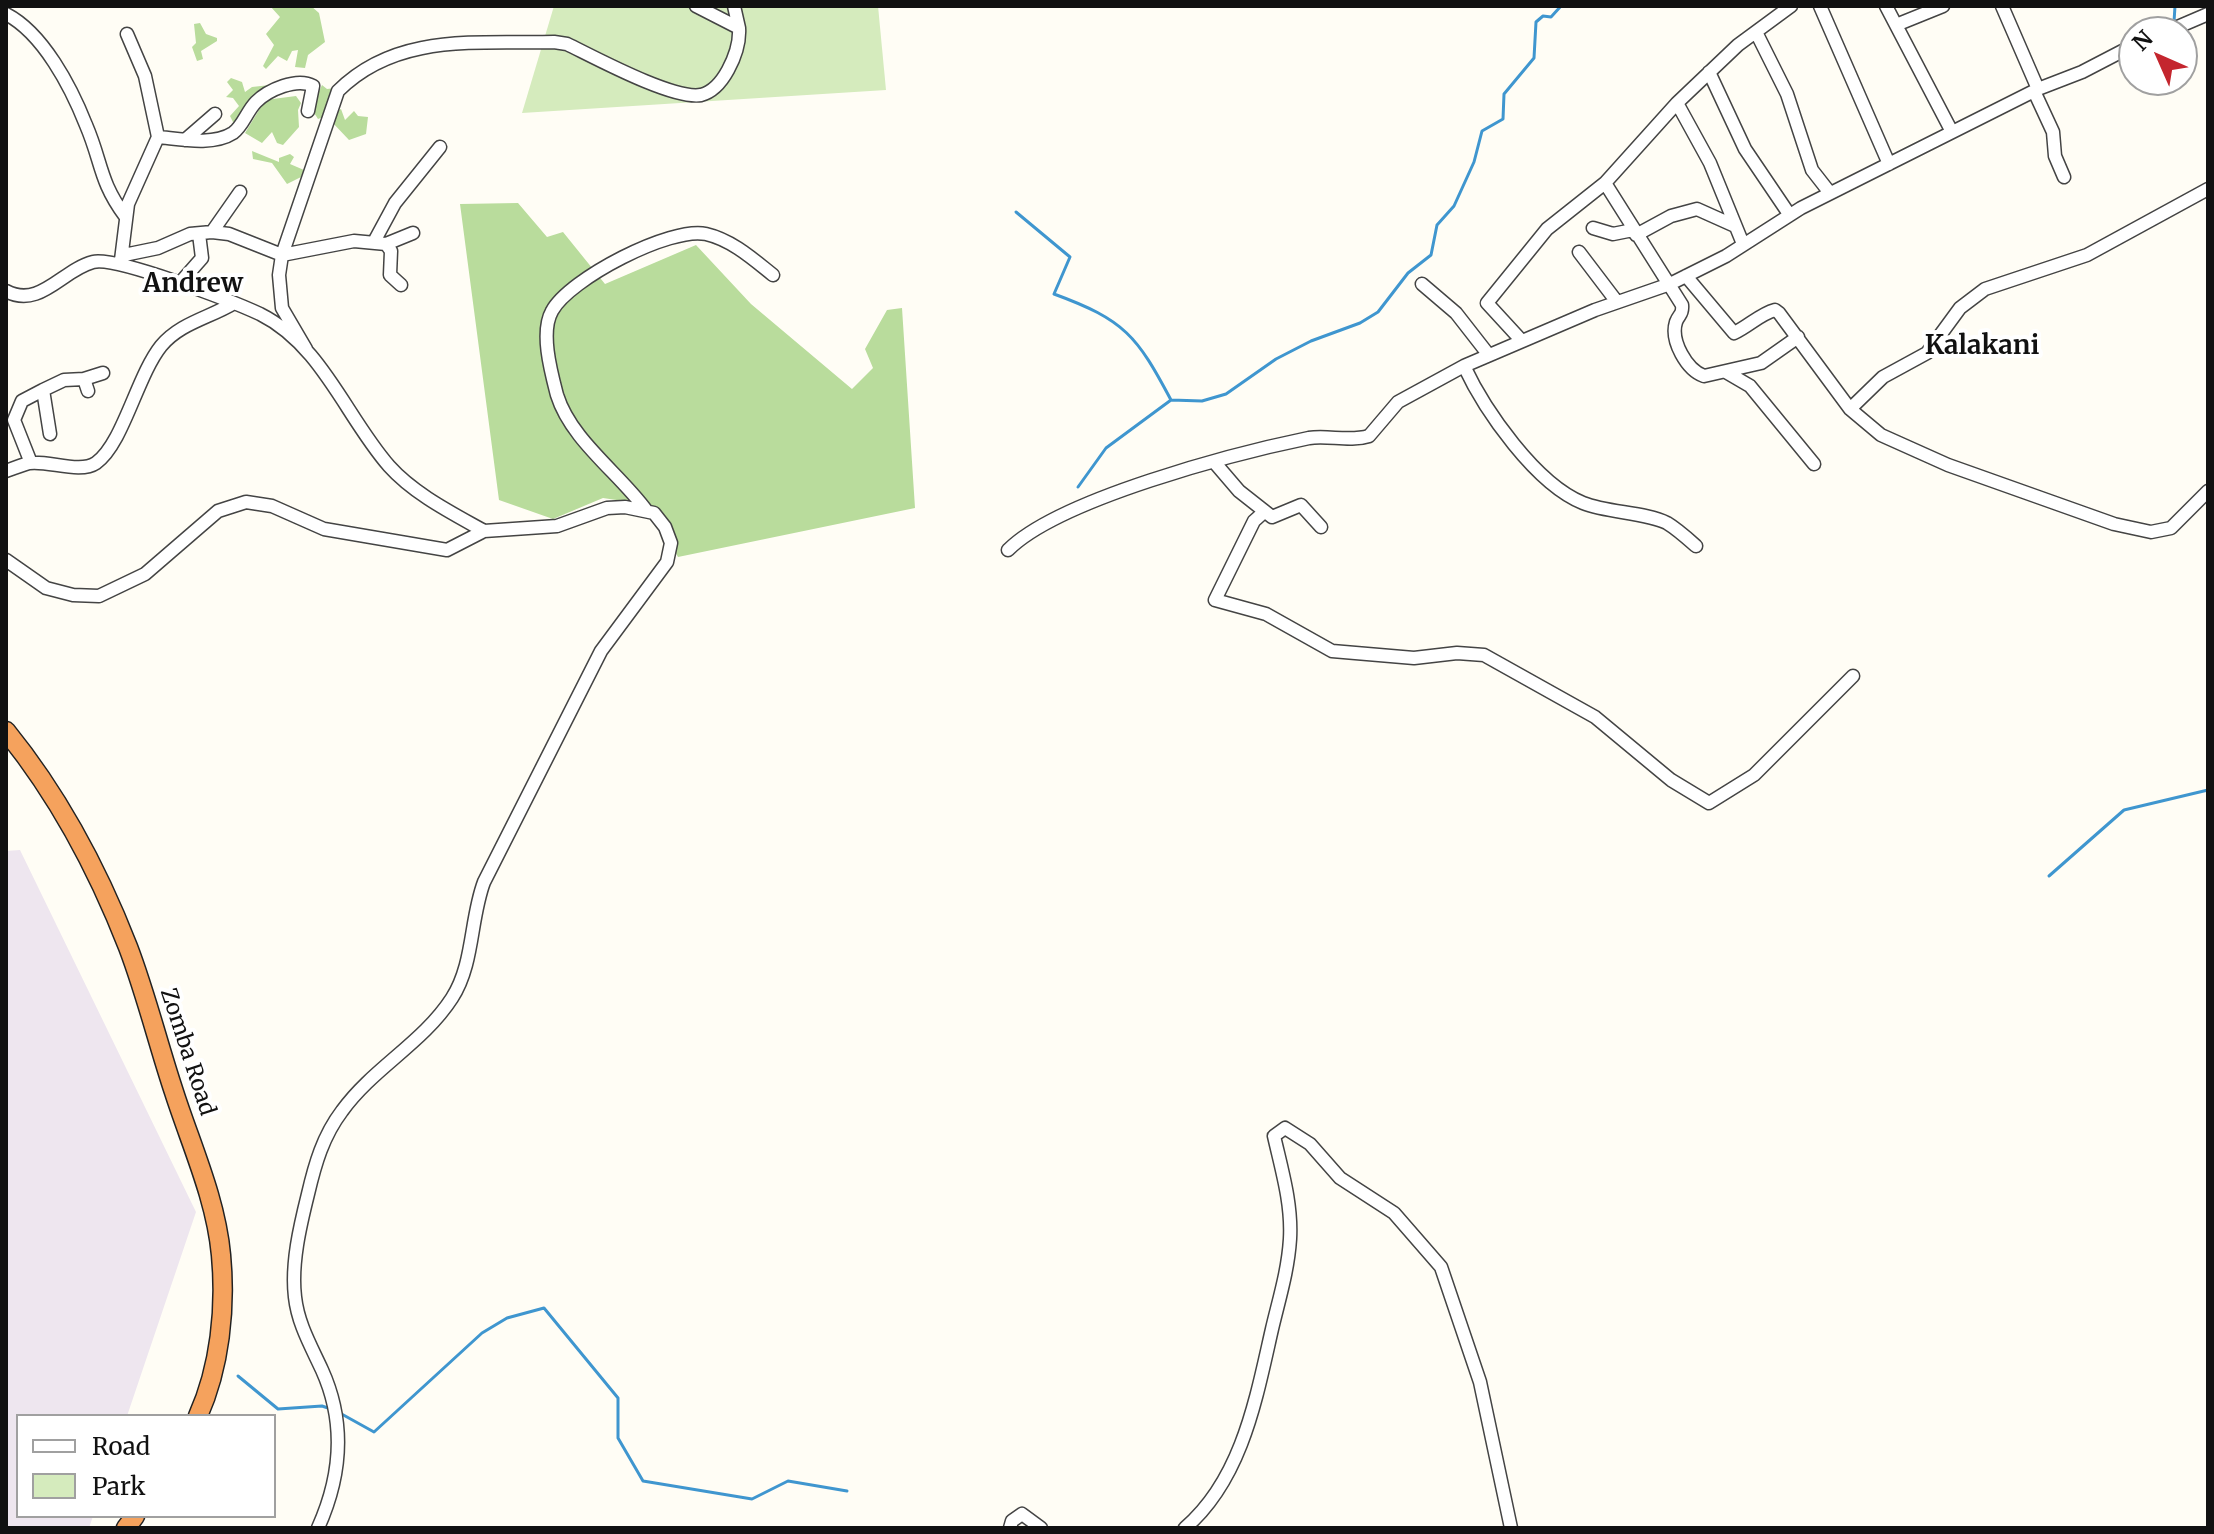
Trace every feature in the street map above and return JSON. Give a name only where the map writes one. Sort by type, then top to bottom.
[{"type":"highway","name":"Zomba Road","points":[[6,731],[72,828],[106,895],[129,948],[210,1201],[221,1253],[222,1301],[216,1362],[199,1414]]},
{"type":"street","points":[[696,6],[739,28]]},
{"type":"street","points":[[484,531],[431,500],[389,466],[306,349],[282,308],[279,275],[282,255],[338,91],[377,64],[405,51],[438,43],[554,42],[567,44],[677,93],[699,95],[712,89],[725,75],[736,54],[739,28],[734,6]]},
{"type":"street","points":[[1521,340],[1487,303],[1547,229],[1605,183],[1709,72],[1791,6]]},
{"type":"street","points":[[1820,6],[1889,164]]},
{"type":"street","points":[[1886,6],[1952,132]]},
{"type":"street","points":[[1896,25],[1943,6]]},
{"type":"street","points":[[2002,6],[2053,132],[2055,156],[2064,177]]},
{"type":"street","points":[[6,14],[31,34],[73,97],[87,126],[103,183],[125,216]]},
{"type":"street","points":[[1756,32],[1787,94],[1812,170],[1830,193]]},
{"type":"street","points":[[122,259],[125,216],[158,137],[145,76],[127,34]]},
{"type":"street","points":[[1008,550],[1027,532],[1057,517],[1145,484],[1308,439],[1369,436],[1398,402],[1464,366],[1521,340],[1670,284],[1743,244],[1789,214],[2036,90],[2118,53]]},
{"type":"street","points":[[1709,72],[1745,149],[1789,214]]},
{"type":"street","points":[[158,137],[185,140],[228,135],[236,131],[257,101],[296,82],[313,86],[308,111]]},
{"type":"street","points":[[1677,103],[1710,163],[1743,244]]},
{"type":"street","points":[[185,140],[215,114]]},
{"type":"street","points":[[381,242],[395,203],[440,147]]},
{"type":"street","points":[[1605,183],[1682,305],[1676,334],[1684,360],[1695,373],[1704,376],[1761,363],[1798,337]]},
{"type":"street","points":[[1850,409],[1883,377],[1927,353],[1960,308],[1985,289],[2087,255],[2208,189]]},
{"type":"street","points":[[180,283],[202,258],[205,233],[240,192]]},
{"type":"street","points":[[1593,228],[1613,234],[1635,232],[1671,216],[1697,209],[1735,226]]},
{"type":"street","points":[[6,291],[20,297],[32,296],[86,264],[122,259],[205,233],[229,234],[282,255],[354,241],[381,242],[413,233]]},
{"type":"street","points":[[646,510],[578,431],[558,396],[548,347],[548,323],[552,310],[562,298],[605,267],[681,234],[716,237],[745,252],[773,275]]},
{"type":"street","points":[[381,242],[391,251],[390,275],[401,285]]},
{"type":"street","points":[[1579,252],[1617,302]]},
{"type":"street","points":[[122,259],[269,319],[306,349]]},
{"type":"street","points":[[1686,276],[1734,333],[1775,310],[1788,321],[1850,409],[1881,435],[1937,461],[2140,531],[2171,528],[2208,491]]},
{"type":"street","points":[[1422,284],[1456,313],[1488,354]]},
{"type":"street","points":[[6,471],[31,463],[88,466],[97,463],[117,434],[139,381],[163,343],[181,328],[209,318],[234,303]]},
{"type":"street","points":[[1464,366],[1475,389],[1516,447],[1569,497],[1619,514],[1664,522],[1696,546]]},
{"type":"street","points":[[1726,372],[1750,386],[1814,464]]},
{"type":"street","points":[[31,463],[14,420],[22,401],[64,380],[86,385],[103,373]]},
{"type":"street","points":[[43,390],[50,434]]},
{"type":"street","points":[[1215,463],[1239,491],[1272,517],[1301,505],[1321,527]]},
{"type":"street","points":[[6,560],[41,587],[73,595],[103,595],[145,574],[218,511],[246,502],[272,506],[324,529],[438,550],[454,549],[484,531],[557,526],[607,508],[646,510],[654,513],[671,543],[667,562],[601,651],[484,882],[458,987],[428,1027],[343,1109],[320,1150],[302,1219],[295,1296],[305,1335],[335,1406],[340,1453],[337,1477],[318,1528]]},
{"type":"street","points":[[1264,512],[1254,521],[1215,600],[1266,614],[1332,651],[1414,658],[1457,653],[1484,655],[1595,717],[1671,780],[1709,803],[1754,775],[1853,676]]},
{"type":"street","points":[[1185,1528],[1197,1518],[1232,1464],[1257,1405],[1284,1287],[1290,1238],[1288,1194],[1274,1136],[1285,1128],[1310,1144],[1340,1178],[1394,1213],[1441,1267],[1480,1382],[1511,1528]]},
{"type":"street","points":[[1010,1528],[1012,1521],[1022,1514],[1041,1528]]},
{"type":"shaded area","points":[[20,850],[196,1212],[128,1414],[16,1414],[16,1518],[92,1518],[89,1528],[6,1528],[6,851]]},
{"type":"green space","points":[[270,6],[311,6],[319,13],[325,42],[308,55],[305,68],[295,67],[298,50],[292,51],[287,61],[278,56],[266,69],[263,66],[274,45],[266,34],[280,17]]},
{"type":"green space","points":[[554,6],[878,6],[886,90],[522,113]]},
{"type":"green space","points":[[200,23],[206,34],[217,38],[217,41],[201,51],[203,59],[197,61],[192,47],[196,43],[194,24]]},
{"type":"green space","points":[[231,78],[242,82],[245,92],[252,87],[270,85],[273,91],[234,124],[230,116],[239,106],[233,98],[226,97],[233,90],[227,82]]},
{"type":"green space","points":[[322,85],[327,89],[335,88],[328,115],[318,119],[311,108]]},
{"type":"green space","points":[[296,96],[301,103],[298,110],[299,127],[283,145],[277,143],[272,132],[262,143],[245,133],[265,100]]},
{"type":"green space","points":[[341,109],[345,120],[354,111],[358,116],[368,117],[366,134],[349,140],[331,121],[333,113]]},
{"type":"green space","points":[[252,151],[279,162],[279,158],[290,154],[294,157],[290,164],[304,170],[301,177],[287,184],[272,163],[253,159]]},
{"type":"green space","points":[[518,203],[547,237],[563,232],[605,284],[696,245],[751,304],[852,389],[873,368],[865,349],[887,310],[902,308],[915,508],[678,557],[649,505],[603,498],[553,519],[499,500],[460,204]]},
{"type":"waterway","points":[[1078,487],[1106,448],[1171,400],[1202,401],[1226,394],[1276,359],[1311,341],[1360,323],[1378,312],[1408,273],[1431,255],[1437,225],[1454,206],[1474,162],[1482,131],[1503,119],[1504,94],[1534,58],[1536,22],[1543,16],[1551,17],[1561,6]]},
{"type":"waterway","points":[[2174,16],[2175,6]]},
{"type":"waterway","points":[[1016,212],[1070,257],[1054,294],[1097,313],[1126,333],[1138,345],[1171,400]]},
{"type":"waterway","points":[[2049,876],[2124,810],[2208,790]]},
{"type":"waterway","points":[[338,1412],[374,1432],[482,1333],[507,1318],[544,1308],[618,1398],[618,1438],[643,1481],[752,1499],[788,1481],[847,1491]]},
{"type":"waterway","points":[[238,1376],[278,1409],[322,1406],[331,1409]]},
{"type":"district","name":"Andrew","points":[[193,285]]},
{"type":"district","name":"Kalakani","points":[[1982,347]]}]
